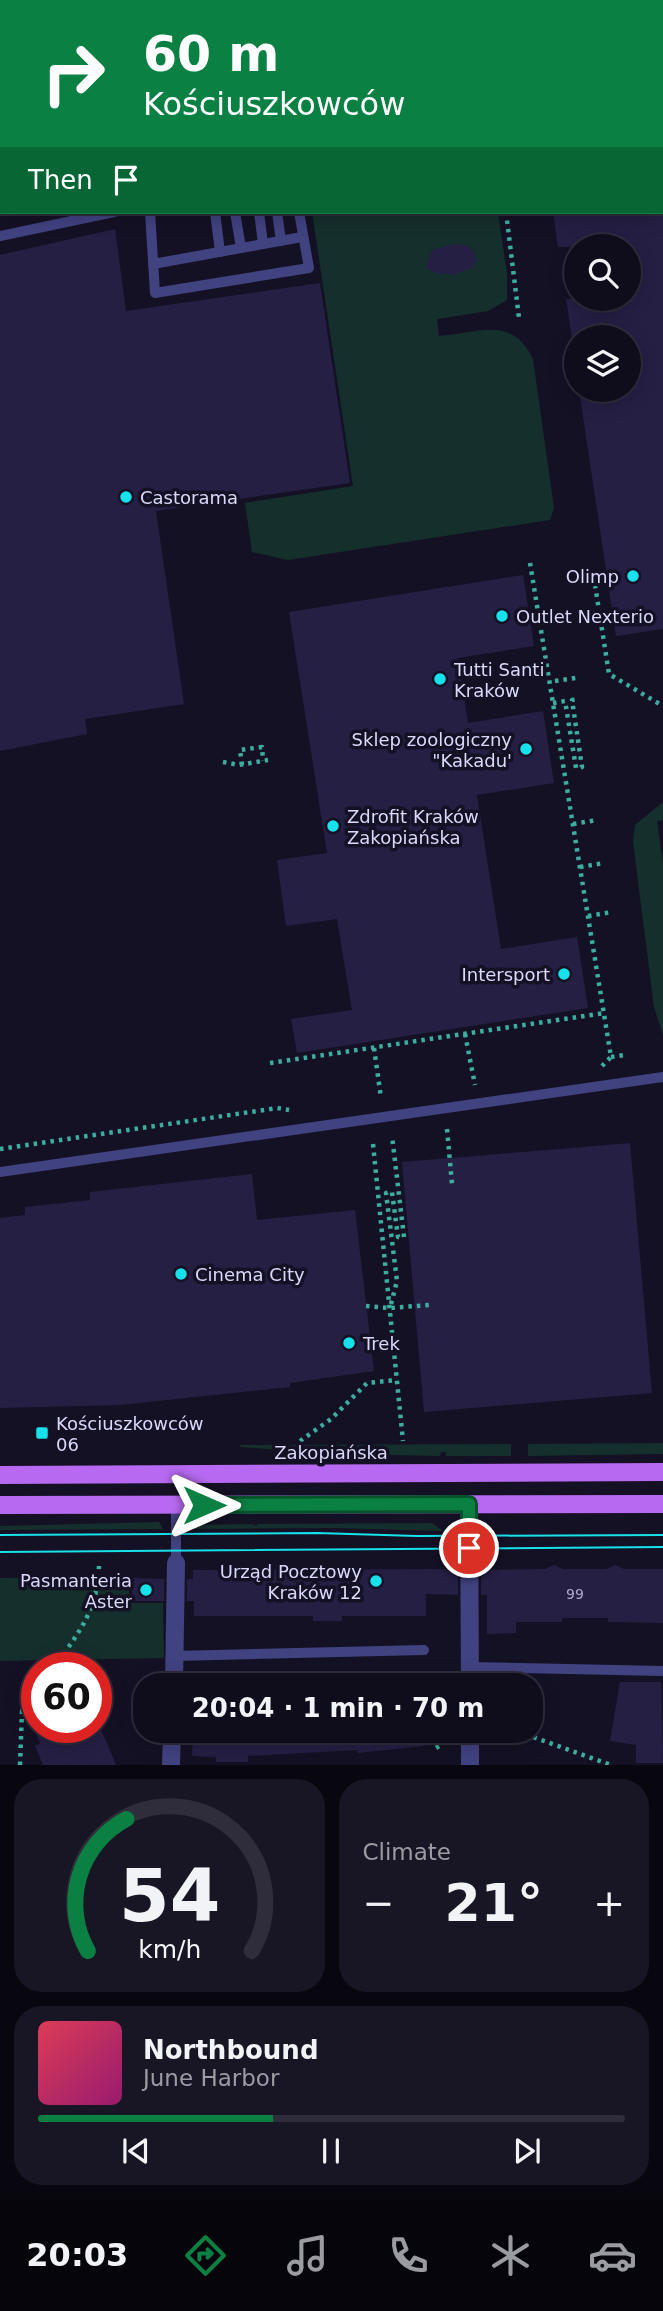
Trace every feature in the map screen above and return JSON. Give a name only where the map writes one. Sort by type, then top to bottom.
[{"type":"main road","name":"Zakopiańska","points":[[0,1475],[663,1472]]},
{"type":"main road","points":[[0,1506],[663,1504]]},
{"type":"street","points":[[469,1504],[470,1673]]},
{"type":"street","points":[[174,1673],[176,1563]]},
{"type":"street","points":[[171,1765],[172,1743]]},
{"type":"lane","points":[[0,236],[104,214]]},
{"type":"lane","points":[[150,214],[155,293],[309,268],[299,214]]},
{"type":"lane","points":[[215,214],[220,252]]},
{"type":"lane","points":[[235,214],[241,248]]},
{"type":"lane","points":[[259,214],[264,244]]},
{"type":"lane","points":[[277,214],[281,241]]},
{"type":"lane","points":[[153,264],[302,237]]},
{"type":"lane","points":[[0,1172],[663,1077]]},
{"type":"lane","points":[[176,1505],[176,1563]]},
{"type":"lane","points":[[175,1656],[424,1650]]},
{"type":"lane","points":[[470,1667],[663,1671]]},
{"type":"path","points":[[506,214],[519,318]]},
{"type":"path","points":[[530,562],[611,1057]]},
{"type":"path","points":[[595,585],[609,674],[663,706]]},
{"type":"path","points":[[555,681],[576,678]]},
{"type":"path","points":[[553,703],[565,701],[576,768],[582,767],[572,700],[579,699]]},
{"type":"path","points":[[223,762],[242,765],[266,760],[262,747],[240,750],[242,765]]},
{"type":"path","points":[[573,824],[597,820]]},
{"type":"path","points":[[579,867],[604,863]]},
{"type":"path","points":[[588,916],[612,912]]},
{"type":"path","points":[[270,1063],[604,1013]]},
{"type":"path","points":[[465,1034],[475,1085]]},
{"type":"path","points":[[374,1048],[381,1098]]},
{"type":"path","points":[[595,1067],[604,1066],[611,1057],[624,1055]]},
{"type":"path","points":[[462,1087],[488,1083]]},
{"type":"path","points":[[369,1100],[395,1096]]},
{"type":"path","points":[[0,1149],[277,1108],[295,1111]]},
{"type":"path","points":[[447,1129],[452,1184]]},
{"type":"path","points":[[390,1308],[397,1281],[386,1193],[392,1192],[398,1237],[404,1237],[392,1136]]},
{"type":"path","points":[[373,1144],[403,1441]]},
{"type":"path","points":[[366,1306],[390,1308],[429,1305]]},
{"type":"path","points":[[300,1441],[331,1419],[366,1383],[397,1380]]},
{"type":"path","points":[[65,1652],[92,1611],[99,1566]]},
{"type":"path","points":[[474,1745],[533,1737],[611,1765]]},
{"type":"path","points":[[20,1765],[21,1738]]},
{"type":"green space","points":[[312,214],[498,214],[507,274],[507,300],[488,311],[437,319],[439,336],[504,331],[515,336],[533,359],[554,508],[550,520],[288,560],[252,552],[245,503],[353,486]]},
{"type":"green space","points":[[663,802],[663,820],[657,821],[663,864],[663,1035],[654,1007],[633,842],[635,825]]},
{"type":"green space","points":[[663,1443],[663,1454],[528,1456],[528,1444]]},
{"type":"green space","points":[[511,1444],[511,1456],[446,1456],[446,1452],[441,1452],[440,1456],[334,1454],[240,1447],[240,1445]]},
{"type":"green space","points":[[159,1522],[163,1529],[0,1530],[0,1526]]},
{"type":"green space","points":[[432,1523],[443,1531],[334,1528],[193,1529],[193,1525]]},
{"type":"green space","points":[[129,1576],[129,1603],[163,1603],[164,1658],[112,1659],[112,1652],[21,1652],[21,1661],[0,1661],[0,1578]]},
{"type":"building","points":[[553,214],[663,214],[663,629],[616,636],[581,402],[641,402],[641,325],[570,325],[568,311],[641,311],[641,234],[564,234],[564,247],[558,247]]},
{"type":"building","name":"Castorama","points":[[115,229],[126,311],[320,283],[350,483],[156,511],[184,704],[85,719],[87,734],[0,751],[0,255]]},
{"type":"building","points":[[454,244],[467,245],[474,252],[477,260],[473,267],[454,275],[436,273],[426,267],[432,250]]},
{"type":"building","points":[[523,575],[534,646],[458,658],[468,723],[543,711],[554,783],[477,795],[501,949],[577,937],[588,1008],[297,1053],[291,1019],[352,1010],[337,919],[286,926],[277,860],[327,853],[289,612]]},
{"type":"building","points":[[630,1143],[652,1393],[424,1412],[402,1162]]},
{"type":"building","name":"Cinema City","points":[[252,1174],[257,1220],[355,1210],[374,1371],[290,1383],[290,1387],[120,1405],[0,1408],[0,1218],[25,1215],[25,1207],[90,1200],[90,1192]]},
{"type":"building","points":[[554,1565],[563,1569],[606,1569],[615,1565],[624,1569],[663,1569],[663,1623],[608,1622],[608,1618],[562,1618],[562,1622],[516,1622],[516,1633],[487,1634],[487,1595],[481,1595],[481,1570],[545,1569]]},
{"type":"building","points":[[452,1569],[458,1570],[458,1595],[426,1594],[426,1616],[342,1616],[342,1621],[313,1621],[313,1616],[194,1616],[194,1601],[187,1601],[187,1579],[193,1579],[193,1570]]},
{"type":"building","name":"Pasmanteria Aster","points":[[132,1578],[164,1579],[164,1601],[132,1601]]},
{"type":"building","points":[[620,1682],[661,1682],[663,1763],[636,1763],[636,1745],[610,1741]]},
{"type":"building","points":[[107,1743],[116,1765],[43,1765],[35,1746]]},
{"type":"building","points":[[193,1743],[425,1743],[425,1746],[358,1753],[357,1750],[248,1756],[248,1762],[216,1762],[216,1757],[192,1756]]},
{"type":"tram line","points":[[0,1535],[663,1535]]},
{"type":"tram line","points":[[0,1552],[663,1547]]},
{"type":"place","name":"Castorama","points":[[126,497]]},
{"type":"place","name":"Olimp","points":[[633,576]]},
{"type":"place","name":"Outlet Nexterio","points":[[502,616]]},
{"type":"place","name":"Tutti Santi Kraków","points":[[440,679]]},
{"type":"place","name":"Sklep zoologiczny \"Kakadu'","points":[[526,749]]},
{"type":"place","name":"Zdrofit Kraków Zakopiańska","points":[[333,826]]},
{"type":"place","name":"Intersport","points":[[564,974]]},
{"type":"place","name":"Cinema City","points":[[181,1274]]},
{"type":"place","name":"Trek","points":[[349,1343]]},
{"type":"place","name":"Kościuszkowców 06","points":[[42,1433]]},
{"type":"place","name":"Urząd Pocztowy Kraków 12","points":[[376,1581]]},
{"type":"place","name":"Pasmanteria Aster","points":[[146,1590]]},
{"type":"route","points":[[204,1505],[469,1504],[469,1548]]}]
